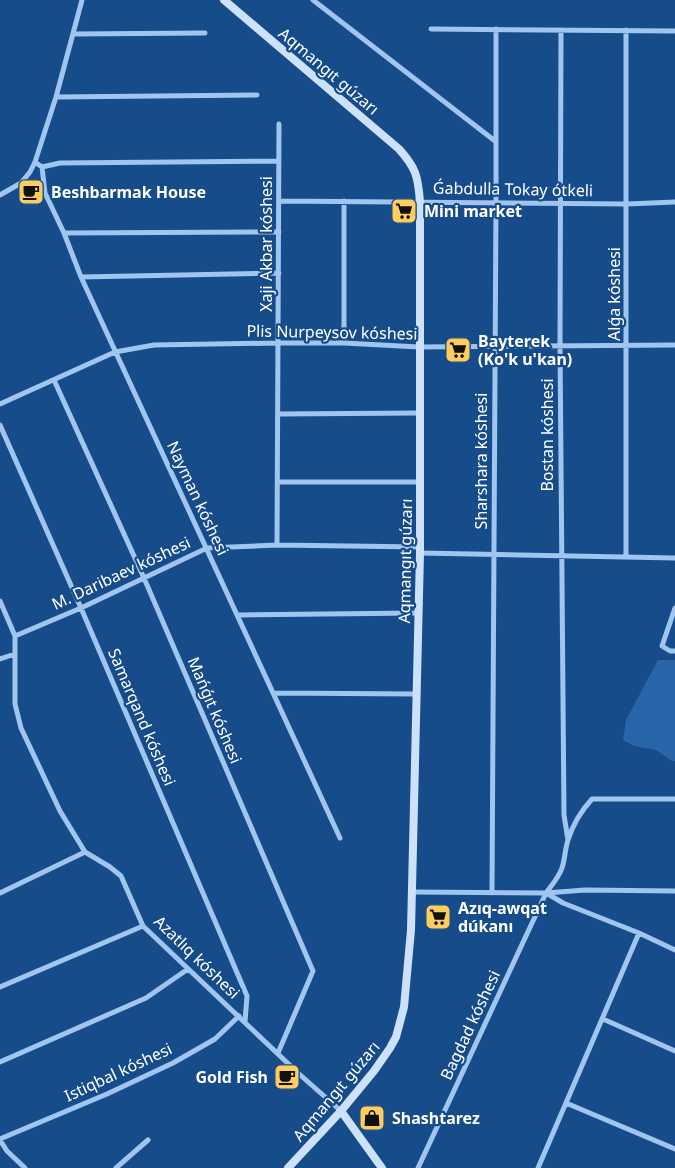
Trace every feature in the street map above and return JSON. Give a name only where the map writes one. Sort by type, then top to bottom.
[{"type":"street","points":[[0,195],[21,183],[36,162],[82,0]]},
{"type":"street","name":"Aqmangıt gúzarı","points":[[224,0],[399,149],[410,162],[419,179],[420,550],[411,930],[405,1001],[400,1024],[390,1048],[374,1071],[341,1112],[288,1168]]},
{"type":"street","points":[[314,0],[495,141]]},
{"type":"street","points":[[431,29],[675,31]]},
{"type":"street","name":"Sharshara kóshesi","points":[[492,893],[495,29]]},
{"type":"street","name":"Bostan kóshesi","points":[[561,30],[561,556],[564,815],[568,840]]},
{"type":"street","name":"Alǵa kóshesi","points":[[626,557],[627,30]]},
{"type":"street","points":[[73,34],[205,33]]},
{"type":"street","points":[[56,97],[257,95]]},
{"type":"street","name":"Xaji Akbar kóshesi","points":[[277,545],[279,124]]},
{"type":"street","points":[[36,162],[42,167],[60,163],[279,161]]},
{"type":"street","name":"Nayman kóshesi","points":[[42,167],[45,193],[81,277],[340,838]]},
{"type":"street","name":"Ǵabdulla Tokay ótkeli","points":[[279,201],[627,204],[675,202]]},
{"type":"street","points":[[344,201],[344,343]]},
{"type":"street","points":[[64,233],[279,232]]},
{"type":"street","points":[[81,277],[279,273]]},
{"type":"street","name":"Plis Nurpeysov kóshesi","points":[[0,404],[115,352],[154,345],[344,343],[419,347],[675,345]]},
{"type":"street","name":"Mańǵıt kóshesi","points":[[54,380],[144,578],[313,971],[278,1053]]},
{"type":"street","points":[[279,414],[419,413]]},
{"type":"street","name":"Samarqand kóshesi","points":[[0,425],[247,996],[245,1022]]},
{"type":"street","points":[[278,482],[420,482]]},
{"type":"street","name":"M. Daribaev kóshesi","points":[[15,636],[81,608],[207,548],[277,545],[494,554],[675,558]]},
{"type":"street","name":"Azatlıq kóshesi","points":[[0,601],[15,636],[15,704],[21,728],[60,811],[86,852],[121,876],[143,926],[341,1112]]},
{"type":"street","points":[[675,608],[662,646],[675,651]]},
{"type":"street","points":[[237,615],[418,613]]},
{"type":"street","points":[[0,660],[15,654]]},
{"type":"street","points":[[274,693],[416,694]]},
{"type":"street","points":[[568,840],[577,818],[592,799],[675,799]]},
{"type":"street","name":"Bagdad kóshesi","points":[[418,1168],[546,893],[561,870],[568,840]]},
{"type":"street","points":[[0,893],[86,852]]},
{"type":"street","points":[[412,892],[675,891]]},
{"type":"street","points":[[546,893],[563,903],[675,950]]},
{"type":"street","points":[[0,987],[143,926]]},
{"type":"street","points":[[538,1168],[639,933]]},
{"type":"street","points":[[0,1062],[146,998],[188,969]]},
{"type":"street","name":"Istiqbal kóshesi","points":[[0,1139],[107,1094],[173,1063],[215,1039],[239,1016]]},
{"type":"street","points":[[603,1019],[675,1051]]},
{"type":"street","points":[[566,1103],[675,1149]]},
{"type":"street","points":[[341,1112],[382,1168]]},
{"type":"street","points":[[0,1139],[7,1151],[25,1168]]},
{"type":"street","points":[[116,1168],[148,1140]]},
{"type":"shaded area","points":[[658,660],[675,660],[675,761],[656,750],[634,746],[623,740],[626,720]]},
{"type":"place","name":"Beshbarmak House","points":[[31,192]]},
{"type":"place","name":"Mini market","points":[[404,211]]},
{"type":"place","name":"Bayterek (Ko'k u'kan)","points":[[458,350]]},
{"type":"place","name":"Azıq-awqat dúkanı","points":[[438,917]]},
{"type":"place","name":"Gold Fish","points":[[287,1077]]},
{"type":"place","name":"Shashtarez","points":[[372,1118]]}]
